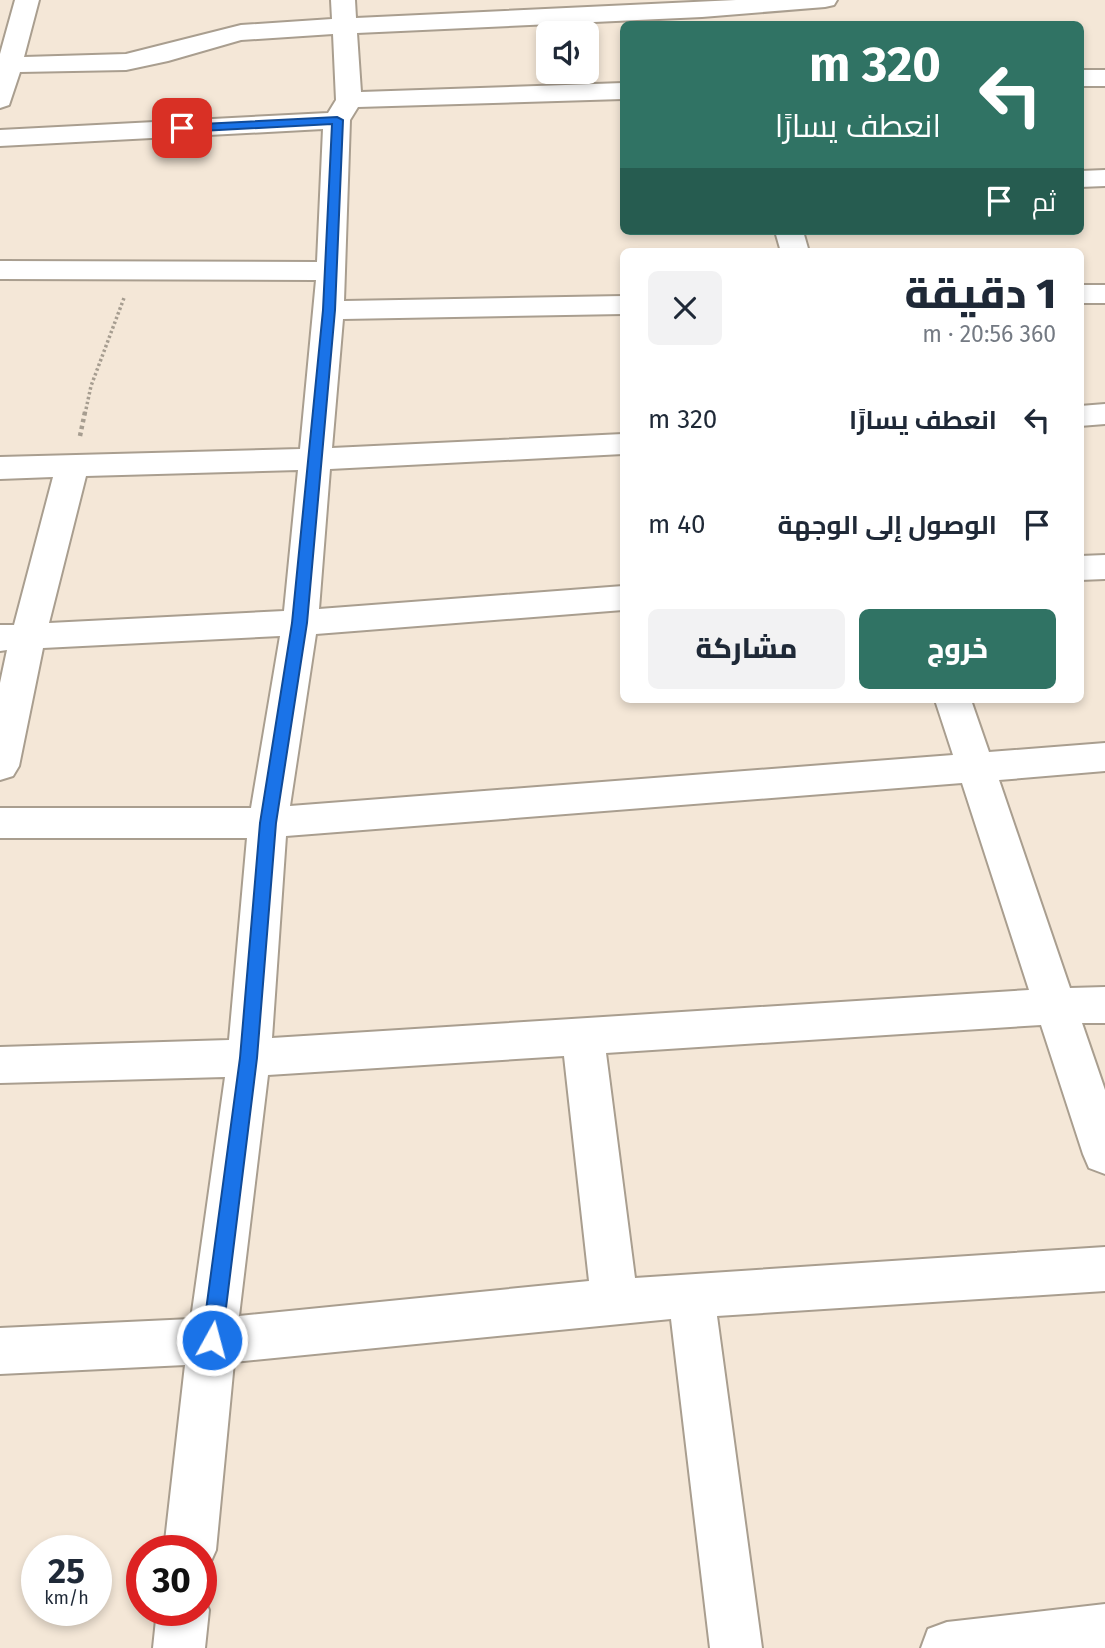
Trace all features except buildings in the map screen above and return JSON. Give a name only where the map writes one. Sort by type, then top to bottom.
[{"type":"street","points":[[0,100],[5,65],[27,0]]},
{"type":"street","points":[[5,65],[125,62],[167,54],[233,33],[343,14],[703,11],[825,0]]},
{"type":"street","points":[[192,1535],[212,1340],[248,1058],[268,823],[300,623],[329,310],[343,110],[343,14]]},
{"type":"street","points":[[1084,78],[1105,78]]},
{"type":"street","points":[[0,138],[343,110],[620,91]]},
{"type":"street","points":[[1084,179],[1105,178]]},
{"type":"street","points":[[0,270],[331,271]]},
{"type":"street","points":[[1084,294],[1105,294]]},
{"type":"street","points":[[329,310],[620,305]]},
{"type":"street","points":[[1084,416],[1105,414]]},
{"type":"street","points":[[0,468],[316,458],[620,444]]},
{"type":"street","points":[[0,766],[14,637],[74,464]]},
{"type":"street","points":[[1084,568],[1105,567]]},
{"type":"street","points":[[14,637],[300,623],[620,598]]},
{"type":"street","points":[[954,703],[1105,1154]]},
{"type":"street","points":[[0,823],[268,823],[1105,757]]},
{"type":"street","points":[[0,1065],[248,1058],[1105,1005]]},
{"type":"street","points":[[583,1036],[615,1301]]},
{"type":"street","points":[[0,1352],[212,1340],[691,1295],[1105,1269]]},
{"type":"street","points":[[691,1295],[736,1648]]},
{"type":"street","points":[[179,1648],[181,1626]]},
{"type":"street","points":[[947,1648],[1105,1630]]},
{"type":"path","points":[[74,464],[91,386],[135,271]]},
{"type":"route","points":[[182,128],[337,120],[329,310],[300,623],[268,823],[248,1058],[212,1340]]}]
